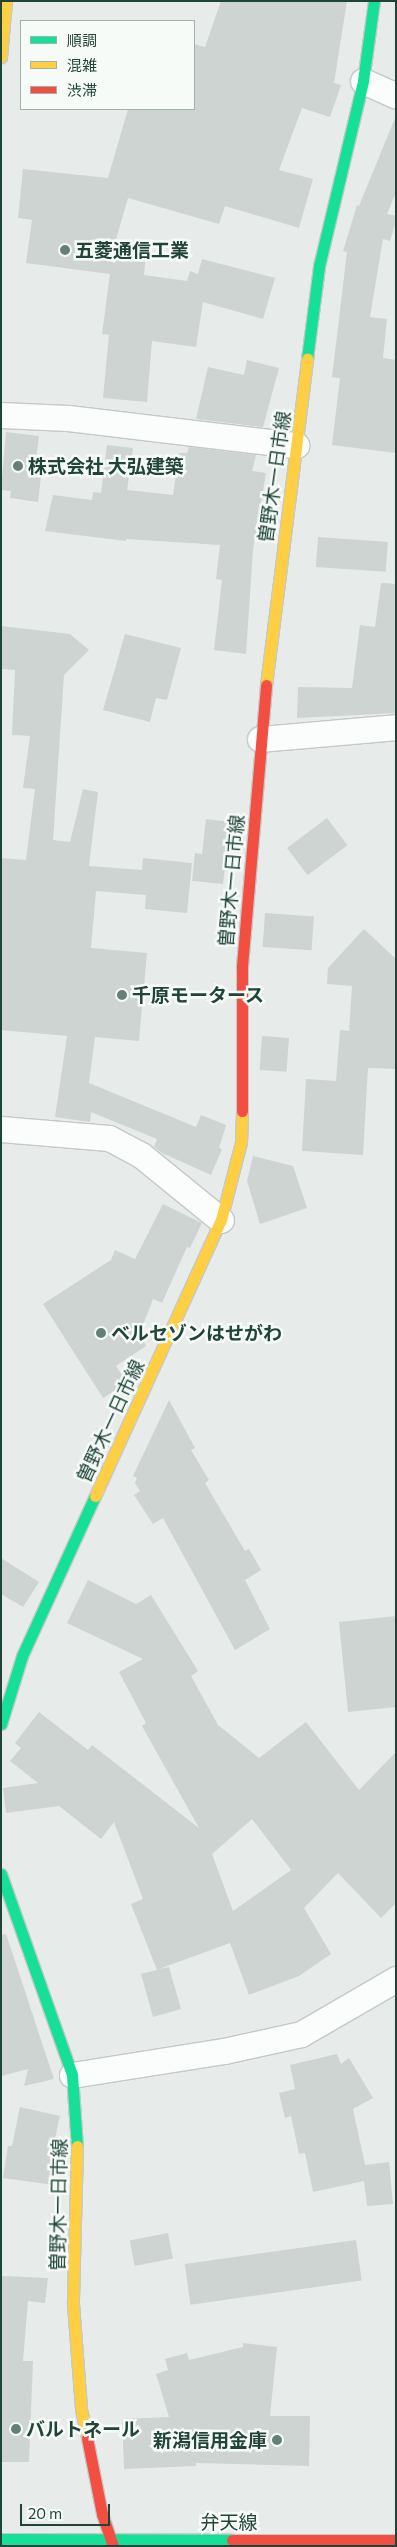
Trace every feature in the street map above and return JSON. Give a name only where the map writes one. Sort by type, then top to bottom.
[{"type":"main road","points":[[1,58],[6,1]]},
{"type":"main road","name":"曽野木一日市線","points":[[1,1724],[22,1656],[221,1220],[241,1142],[244,1044],[242,966],[260,739],[319,266],[363,81],[374,1]]},
{"type":"main road","name":"曽野木一日市線","points":[[1,1874],[72,2075],[78,2123],[73,2304],[81,2410],[102,2514],[112,2542]]},
{"type":"main road","name":"弁天線","points":[[1,2538],[112,2542],[396,2540]]},
{"type":"street","points":[[363,81],[396,96]]},
{"type":"street","points":[[1,415],[68,418],[296,445]]},
{"type":"street","points":[[260,739],[396,727]]},
{"type":"street","points":[[1,1129],[109,1138],[141,1155],[221,1220]]},
{"type":"street","points":[[72,2075],[224,2050],[301,2034],[396,1978]]},
{"type":"building","points":[[221,1],[347,1],[334,83],[341,85],[330,117],[302,108],[279,170],[313,179],[299,228],[225,206],[219,224],[128,198],[113,250],[146,253],[144,275],[187,281],[190,271],[198,274],[202,259],[275,278],[263,319],[203,302],[196,347],[152,341],[147,402],[103,398],[109,335],[102,334],[110,274],[26,263],[32,220],[18,218],[23,169],[108,178],[128,110],[195,110],[195,44],[205,47]]},
{"type":"building","points":[[395,118],[396,192],[387,214],[396,216],[396,221],[390,241],[383,239],[370,317],[387,319],[383,358],[396,360],[396,453],[332,445],[340,378],[332,377],[347,252],[343,251],[357,205],[359,206]]},
{"type":"building","points":[[247,360],[279,368],[263,427],[196,419],[208,367],[244,375]]},
{"type":"building","name":"株式会社 大弘建築","points":[[6,432],[39,436],[35,467],[42,468],[38,502],[10,498],[11,491],[1,490]]},
{"type":"building","points":[[107,445],[133,448],[127,490],[173,495],[179,453],[187,453],[189,447],[256,455],[252,471],[266,473],[253,550],[246,654],[214,650],[222,580],[216,579],[220,545],[126,539],[126,541],[45,531],[53,495],[92,500],[93,492],[101,493]]},
{"type":"building","points":[[318,537],[388,542],[386,572],[316,567]]},
{"type":"building","points":[[381,583],[396,584],[396,713],[297,718],[298,687],[352,688],[360,625],[375,627]]},
{"type":"building","points":[[1,626],[70,634],[89,650],[64,675],[53,840],[70,842],[83,789],[98,792],[89,866],[142,870],[143,858],[192,863],[187,913],[145,909],[146,895],[96,891],[91,948],[147,953],[139,1041],[95,1037],[89,1083],[196,1127],[201,1115],[226,1125],[219,1148],[222,1149],[211,1175],[162,1153],[154,1147],[157,1139],[91,1112],[90,1122],[55,1117],[67,1036],[1,1030],[1,858],[26,860],[35,789],[23,788],[30,736],[12,735],[15,670],[1,669]]},
{"type":"building","points":[[125,634],[181,648],[167,700],[156,698],[150,722],[103,710]]},
{"type":"building","points":[[327,818],[347,845],[308,875],[287,848]]},
{"type":"building","points":[[206,819],[230,822],[223,884],[192,881],[195,853],[202,854]]},
{"type":"building","points":[[265,913],[314,916],[312,950],[263,947]]},
{"type":"building","points":[[364,929],[396,959],[396,1069],[368,1068],[363,1155],[302,1151],[306,1079],[336,1081],[340,1030],[349,1031],[352,986],[327,984],[328,968]]},
{"type":"building","points":[[262,1036],[289,1038],[287,1072],[260,1070]]},
{"type":"building","points":[[253,1156],[293,1166],[307,1208],[260,1224],[247,1181]]},
{"type":"building","points":[[163,1204],[202,1223],[190,1248],[187,1247],[162,1303],[153,1299],[140,1333],[146,1346],[116,1366],[127,1383],[103,1398],[43,1304],[111,1260],[115,1250],[135,1259]]},
{"type":"building","points":[[169,1400],[195,1448],[191,1450],[209,1480],[205,1483],[245,1551],[249,1549],[261,1570],[245,1580],[270,1629],[235,1650],[163,1518],[153,1524],[134,1495],[140,1491],[135,1483],[137,1478],[133,1476]]},
{"type":"building","points":[[1,1558],[39,1582],[23,1607],[1,1594]]},
{"type":"building","points":[[88,1580],[136,1604],[151,1595],[198,1671],[191,1676],[218,1725],[259,1758],[306,1722],[359,1790],[396,1752],[396,1903],[381,1918],[338,1873],[304,1908],[331,1954],[299,1976],[249,1995],[230,1943],[159,1969],[169,1967],[181,2009],[153,2017],[141,1974],[157,1970],[131,1904],[143,1899],[114,1822],[101,1839],[59,1806],[6,1813],[3,1788],[38,1783],[10,1761],[21,1748],[15,1743],[39,1712],[88,1750],[92,1745],[199,1828],[142,1726],[146,1723],[119,1672],[143,1659],[67,1623]],"holes":[[[252,1819],[291,1870],[233,1911],[212,1854]]]},
{"type":"building","points":[[396,1616],[396,1707],[348,1712],[339,1622]]},
{"type":"building","points":[[6,1934],[54,2079],[24,2086],[28,2069],[1,2076],[1,1935]]},
{"type":"building","points":[[337,2054],[341,2064],[349,2058],[373,2098],[353,2109],[365,2165],[389,2162],[393,2204],[367,2206],[364,2181],[313,2192],[305,2153],[299,2154],[291,2116],[285,2118],[279,2093],[295,2089],[290,2065]]},
{"type":"building","points":[[20,2107],[60,2116],[52,2152],[58,2153],[54,2185],[3,2178],[8,2146],[12,2146]]},
{"type":"building","points":[[168,2233],[173,2259],[135,2266],[130,2240]]},
{"type":"building","points":[[356,2240],[362,2281],[190,2305],[185,2264]]},
{"type":"building","points":[[1,2276],[48,2278],[45,2303],[28,2301],[23,2361],[33,2361],[29,2462],[1,2462]]},
{"type":"building","points":[[243,2343],[277,2347],[270,2416],[310,2416],[309,2466],[196,2463],[196,2466],[124,2469],[122,2419],[169,2417],[156,2374],[168,2370],[165,2359],[187,2353],[189,2360],[243,2347]]},
{"type":"traffic: fast","points":[[307,359],[319,266],[363,81],[374,1]]},
{"type":"traffic: fast","points":[[1,1724],[22,1656],[95,1496]]},
{"type":"traffic: fast","points":[[1,1874],[72,2075],[77,2146]]},
{"type":"traffic: fast","points":[[1,2539],[232,2540]]},
{"type":"traffic: slow","points":[[1,57],[6,1]]},
{"type":"traffic: slow","points":[[266,685],[307,359]]},
{"type":"traffic: slow","points":[[95,1496],[221,1220],[241,1142],[242,1111]]},
{"type":"traffic: slow","points":[[77,2146],[73,2304],[81,2409],[87,2438]]},
{"type":"traffic: jam","points":[[242,1111],[242,966],[266,685]]},
{"type":"traffic: jam","points":[[87,2438],[102,2514],[113,2546]]},
{"type":"traffic: jam","points":[[232,2540],[396,2540]]},
{"type":"place","name":"五菱通信工業","points":[[65,250]]},
{"type":"place","name":"株式会社 大弘建築","points":[[18,466]]},
{"type":"place","name":"千原モータース","points":[[122,995]]},
{"type":"place","name":"ベルセゾンはせがわ","points":[[101,1333]]},
{"type":"place","name":"バルトネール","points":[[16,2429]]},
{"type":"place","name":"新潟信用金庫","points":[[277,2440]]}]
